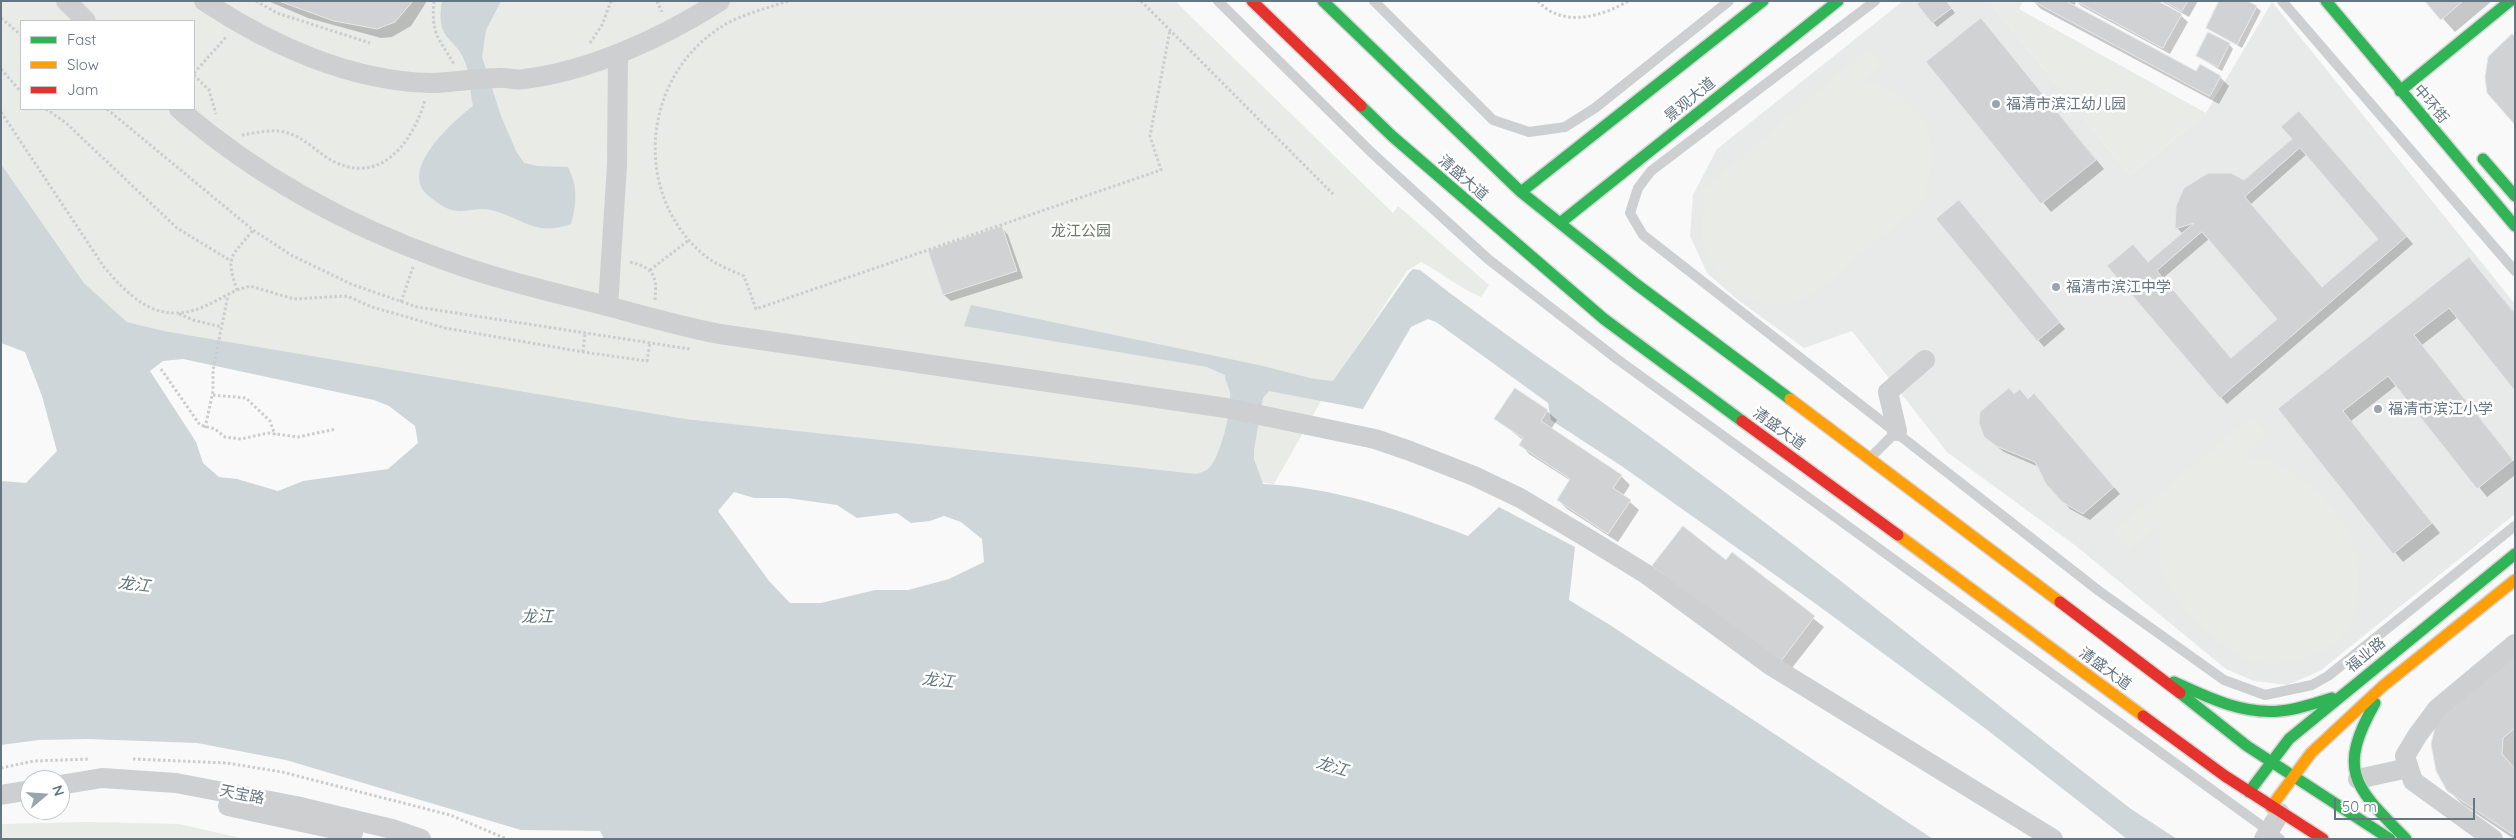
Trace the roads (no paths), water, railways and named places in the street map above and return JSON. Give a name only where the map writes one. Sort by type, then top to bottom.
[{"type":"main road","name":"清盛大道","points":[[1252,1],[1392,136],[1604,319],[2249,792],[2322,839]]},
{"type":"main road","name":"清盛大道","points":[[1323,1],[1521,192],[1636,284],[2272,762],[2390,839]]},
{"type":"main road","points":[[1521,192],[1763,1]]},
{"type":"main road","name":"景观大道","points":[[1560,223],[1838,1]]},
{"type":"main road","name":"中环街","points":[[2326,1],[2515,226]]},
{"type":"main road","points":[[2400,91],[2510,1]]},
{"type":"main road","points":[[2477,152],[2515,196]]},
{"type":"main road","name":"福业路","points":[[2249,792],[2290,739],[2515,554]]},
{"type":"main road","points":[[2276,810],[2293,776],[2311,752],[2384,686],[2515,580]]},
{"type":"main road","points":[[2155,673],[2205,697],[2227,704],[2270,712],[2290,710],[2341,696]]},
{"type":"main road","points":[[2384,686],[2358,736],[2353,757],[2358,779],[2380,812],[2406,839]]},
{"type":"street","points":[[66,1],[85,20]]},
{"type":"street","points":[[204,1],[238,24],[332,65],[359,74],[429,83],[457,74],[523,80],[618,55],[676,26],[720,1]]},
{"type":"street","points":[[608,306],[617,165],[618,55]]},
{"type":"street","points":[[180,110],[212,137],[272,178],[324,208],[446,261],[517,283],[608,306],[653,320],[720,334],[1264,415],[1375,439],[1474,476],[1520,498],[1646,574],[1770,665],[2053,839]]},
{"type":"street","points":[[1897,431],[1888,392],[1925,360]]},
{"type":"street","points":[[2493,839],[2413,781],[2405,756],[2416,736],[2437,709],[2515,644]]},
{"type":"street","points":[[2358,779],[2408,768]]},
{"type":"street","name":"天宝路","points":[[70,783],[102,778],[176,782],[296,806],[392,828],[422,839]]},
{"type":"street","points":[[1,795],[20,792]]},
{"type":"street","name":"天宝路","points":[[70,797],[104,792],[174,795],[380,839]]},
{"type":"street","points":[[1,808],[20,805]]},
{"type":"street","points":[[2271,836],[2276,810]]},
{"type":"lane","points":[[1218,1],[1372,153],[1488,259],[1617,359],[2271,836]]},
{"type":"lane","points":[[1374,1],[1493,120],[1529,132],[1565,127],[1595,108],[1730,1]]},
{"type":"lane","points":[[1875,1],[1651,171],[1638,188],[1630,213],[1643,236],[1897,431],[2099,591],[2224,680],[2265,695],[2312,685],[2328,676],[2515,526]]},
{"type":"lane","points":[[2282,1],[2515,272]]},
{"type":"lane","points":[[1870,458],[1897,431]]},
{"type":"water","points":[[442,1],[501,1],[486,30],[482,57],[501,116],[516,151],[524,163],[538,166],[568,167],[574,181],[576,195],[571,224],[548,228],[538,227],[491,210],[453,210],[436,202],[421,187],[419,174],[423,161],[431,148],[453,123],[473,106],[466,64],[462,55],[444,32],[441,24]]},
{"type":"water","name":"龙江","points":[[1,164],[84,283],[127,322],[164,331],[686,419],[1197,474],[1207,470],[1214,461],[1225,431],[1230,400],[1225,375],[1207,367],[964,326],[971,305],[1263,366],[1314,379],[1333,381],[1409,273],[1413,269],[1420,270],[1722,490],[1840,580],[2131,809],[2177,839],[2127,839],[1986,729],[1816,604],[1623,467],[1551,420],[1548,403],[1436,322],[1428,319],[1411,327],[1363,409],[1269,391],[1263,398],[1254,450],[1254,459],[1263,484],[1289,486],[1342,495],[1393,509],[1468,536],[1499,507],[1575,547],[1569,600],[1610,625],[1933,839],[604,839],[600,831],[521,830],[286,760],[197,743],[87,739],[39,740],[1,745],[1,481],[26,483],[57,451],[42,396],[25,352],[1,343]],"holes":[[[183,359],[374,400],[389,406],[415,426],[418,443],[388,469],[303,481],[278,491],[237,479],[219,477],[203,463],[196,442],[150,371],[163,361]],[[734,492],[754,498],[787,498],[837,505],[857,518],[897,513],[911,523],[930,521],[944,516],[961,522],[982,539],[984,562],[949,579],[908,590],[875,590],[821,603],[790,603],[769,581],[718,511]]]},
{"type":"place","name":"福清市滨江幼儿园","points":[[1996,104]]},
{"type":"place","name":"福清市滨江中学","points":[[2056,287]]},
{"type":"place","name":"福清市滨江小学","points":[[2378,409]]},
{"type":"park label","name":"龙江公园","points":[[1081,231]]}]
